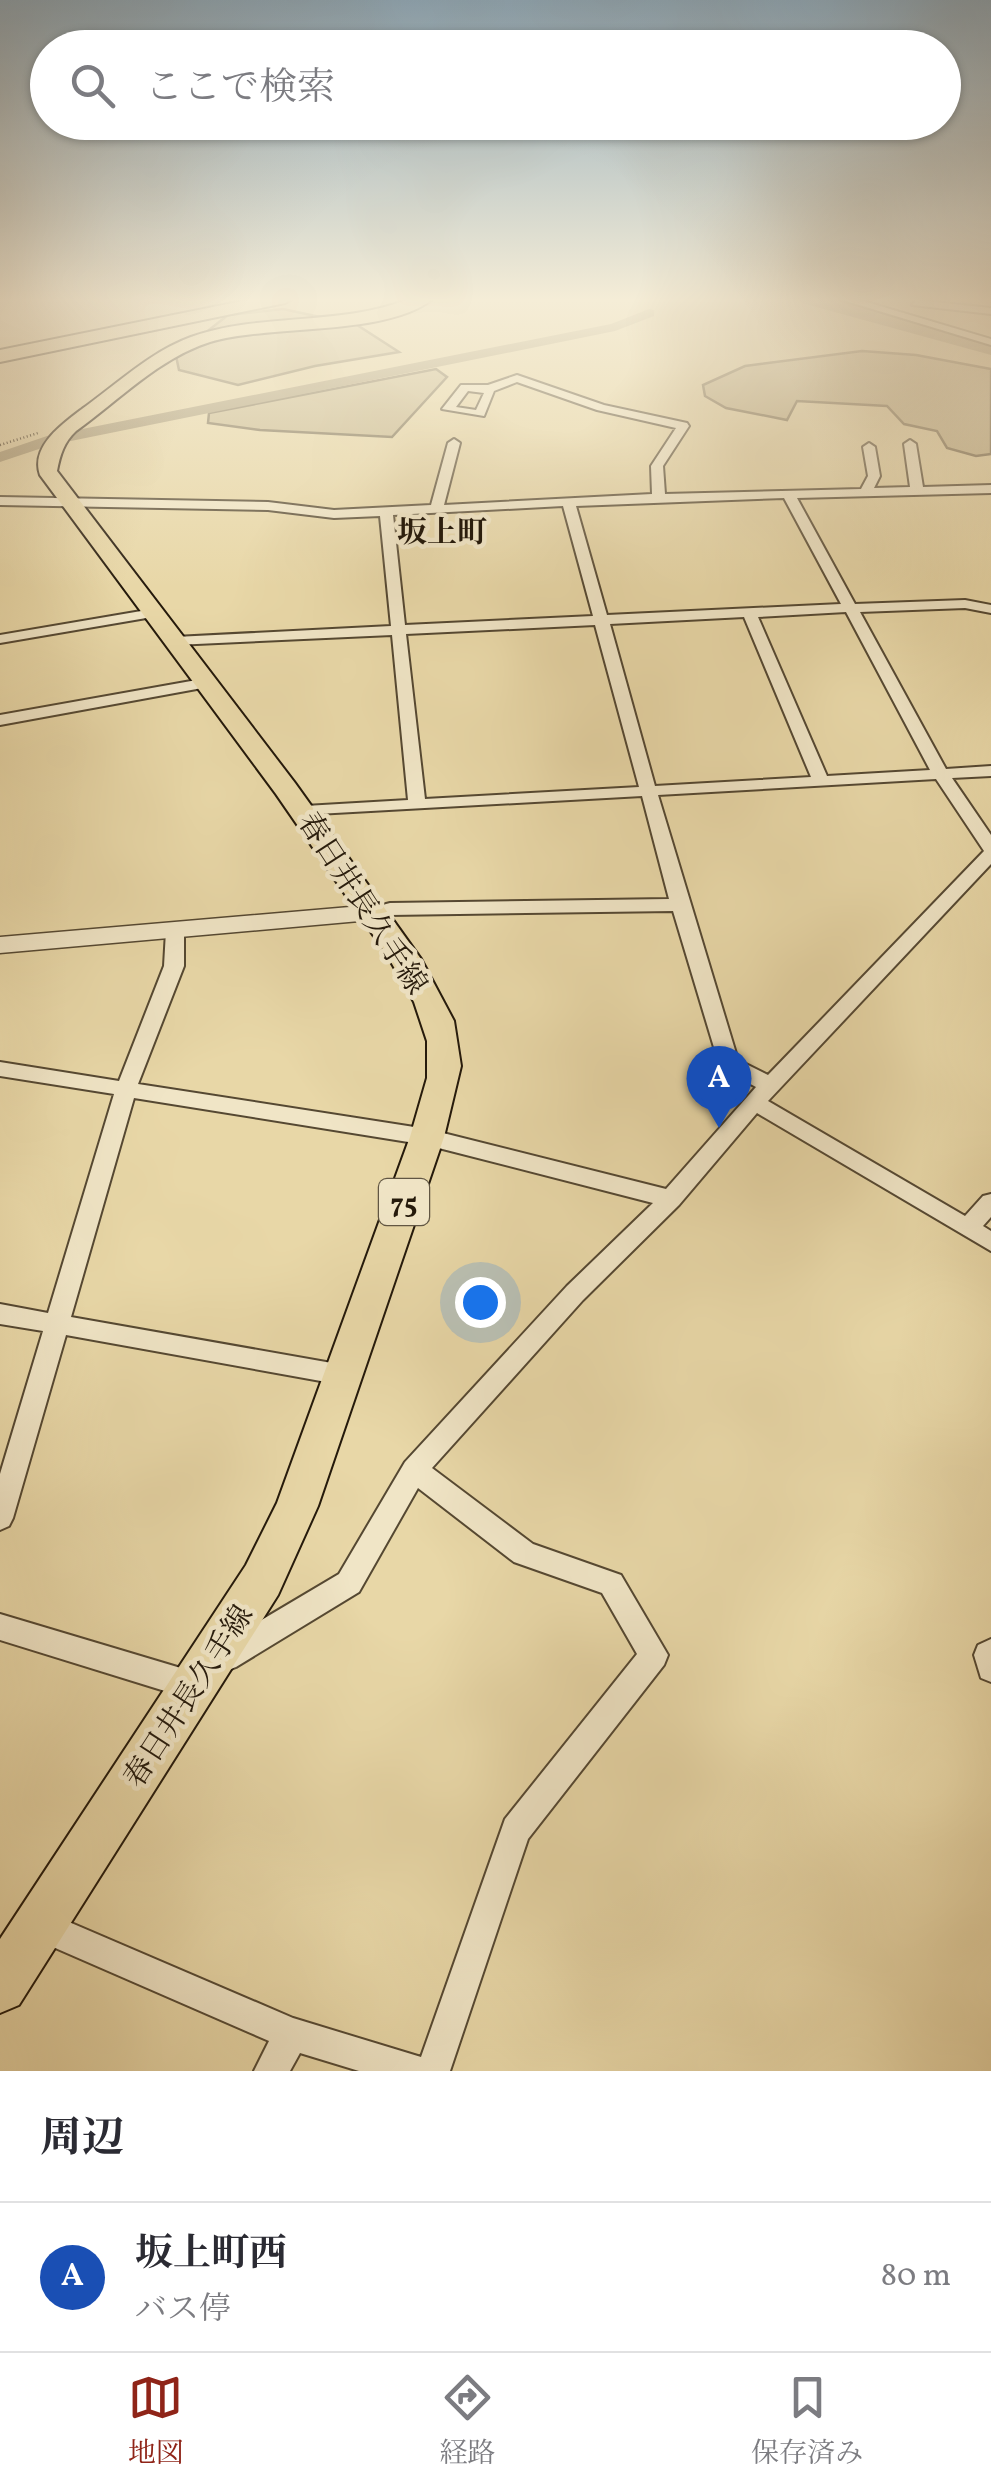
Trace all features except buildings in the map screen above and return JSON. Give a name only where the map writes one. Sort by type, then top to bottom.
[{"type":"main road","name":"春日井長久手線","points":[[0,1986],[262,1580],[297,1506],[445,1082],[443,1040],[416,978],[304,811],[47,471],[58,438],[114,395]]},
{"type":"street","points":[[564,395],[601,408],[683,426],[657,466],[658,498]]},
{"type":"street","points":[[436,510],[454,443]]},
{"type":"street","points":[[910,444],[917,492]]},
{"type":"street","points":[[865,494],[874,476],[869,448]]},
{"type":"street","points":[[0,501],[268,506],[334,514],[658,498],[991,489]]},
{"type":"street","points":[[0,1626],[199,1678],[350,1582],[414,1470],[575,1293],[672,1199],[763,1094],[991,851],[940,773],[790,497]]},
{"type":"street","points":[[569,503],[680,906],[728,1064],[763,1094],[991,1242]]},
{"type":"street","points":[[386,513],[417,805]]},
{"type":"street","points":[[0,639],[164,627],[398,630],[849,608],[966,604],[991,609]]},
{"type":"street","points":[[748,613],[821,781]]},
{"type":"street","points":[[0,720],[208,683]]},
{"type":"street","points":[[304,811],[991,771]]},
{"type":"street","points":[[0,945],[390,910],[680,906]]},
{"type":"street","points":[[0,1518],[126,1088],[174,966],[175,932]]},
{"type":"street","points":[[0,1069],[427,1137],[672,1199]]},
{"type":"street","points":[[968,1228],[991,1202]]},
{"type":"street","points":[[0,1314],[344,1375]]},
{"type":"street","points":[[414,1470],[524,1553],[611,1584],[654,1655],[516,1830],[433,2071]]},
{"type":"street","points":[[991,1653],[991,1668]]},
{"type":"street","points":[[41,1926],[292,2034],[414,2071]]},
{"type":"street","points":[[271,2071],[292,2034]]},
{"type":"shaded area","points":[[304,395],[431,395],[392,437],[260,430],[208,423],[209,413]]},
{"type":"shaded area","points":[[991,395],[991,454],[976,456],[947,448],[937,431],[904,424],[887,406],[797,401],[787,420],[726,408],[705,396]]},
{"type":"waterway","points":[[0,457],[47,441],[278,395]]},
{"type":"place","name":"坂上町西","points":[[719,1128]]},
{"type":"district","name":"坂上町","points":[[442,532]]}]
